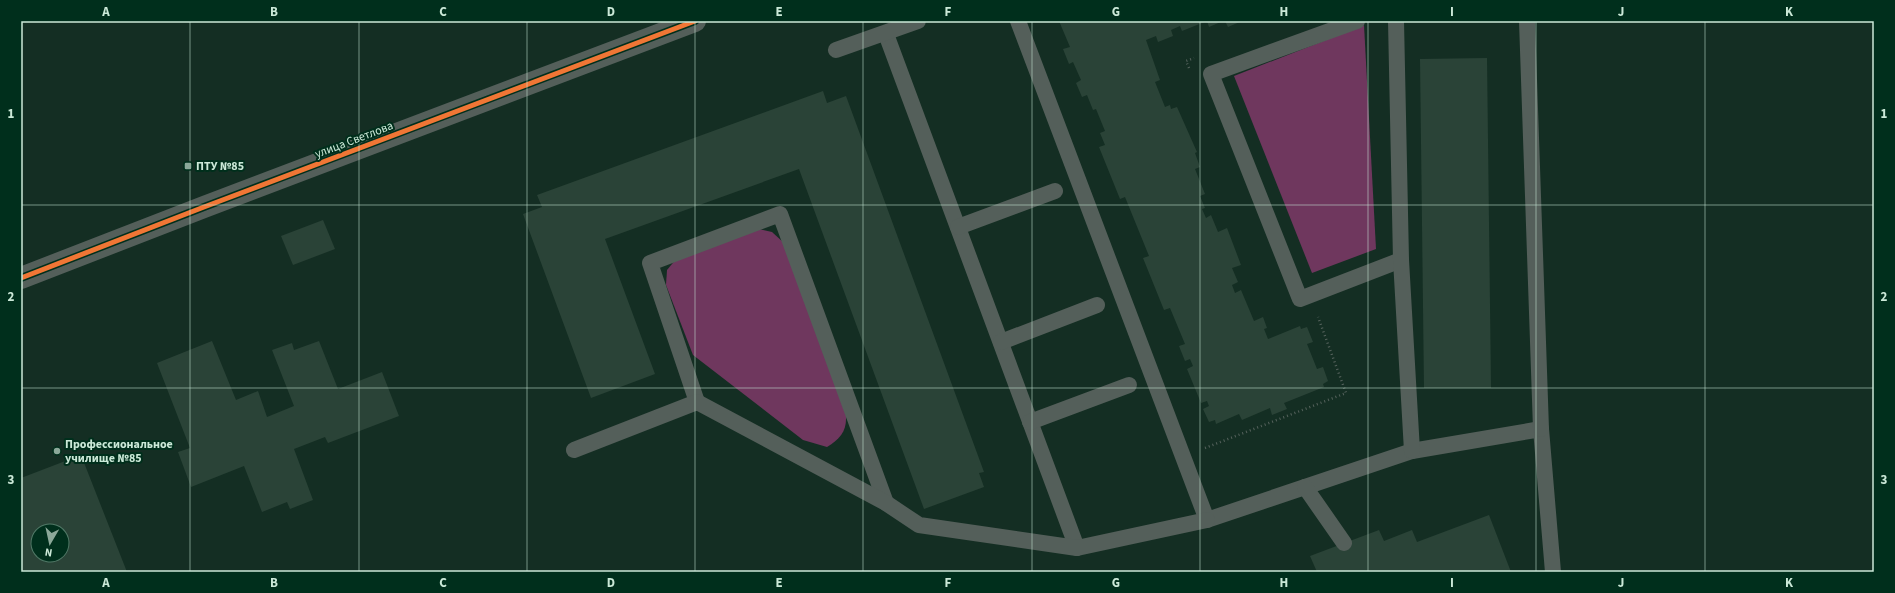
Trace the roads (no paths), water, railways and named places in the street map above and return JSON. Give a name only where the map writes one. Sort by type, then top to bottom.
[{"type":"street","name":"улица Светлова","points":[[21,278],[695,21]]},
{"type":"lane","points":[[836,50],[886,34],[918,21]]},
{"type":"lane","points":[[1018,21],[1207,520]]},
{"type":"lane","points":[[1358,21],[1211,74],[1300,299],[1401,260]]},
{"type":"lane","points":[[1396,21],[1401,260],[1412,451]]},
{"type":"lane","points":[[1527,21],[1540,429],[1549,572]]},
{"type":"lane","points":[[886,34],[1077,548]]},
{"type":"lane","points":[[958,227],[1055,192]]},
{"type":"lane","points":[[886,503],[780,214],[650,263],[697,402],[886,503],[919,525],[1077,548],[1207,520],[1412,451],[1540,429]]},
{"type":"lane","points":[[1001,342],[1097,305]]},
{"type":"lane","points":[[1030,422],[1129,385]]},
{"type":"lane","points":[[574,450],[697,402]]},
{"type":"lane","points":[[1305,487],[1344,543]]},
{"type":"place","name":"ПТУ №85","points":[[188,166]]},
{"type":"place","name":"Профессиональное училище №85","points":[[57,451]]}]
